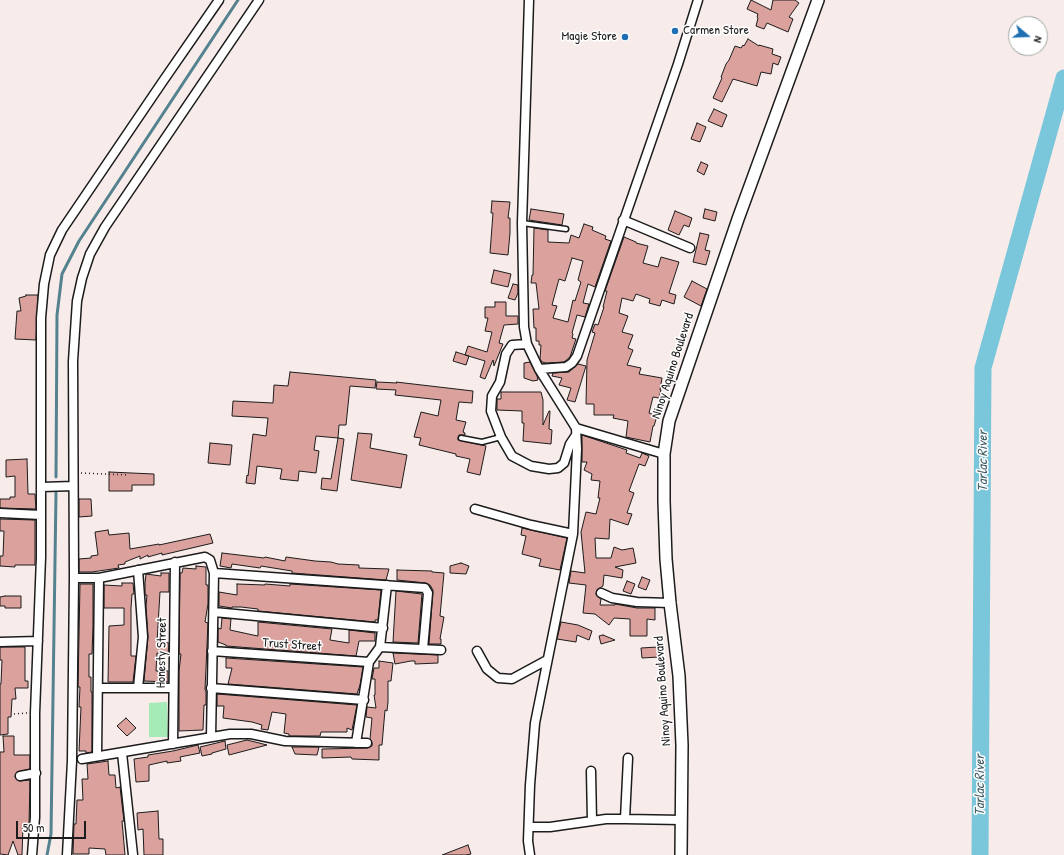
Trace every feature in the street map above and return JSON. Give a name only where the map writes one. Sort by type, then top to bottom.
[{"type":"main road","name":"Ninoy Aquino Boulevard","points":[[681,855],[682,745],[679,676],[666,559],[664,501],[664,454],[669,421],[738,219],[818,0]]},
{"type":"street","points":[[32,855],[35,817],[35,713],[42,487],[42,318],[44,284],[50,255],[66,224],[219,0]]},
{"type":"street","points":[[67,855],[72,761],[74,578],[73,361],[77,301],[82,278],[90,254],[105,227],[259,0]]},
{"type":"street","points":[[529,0],[522,223],[524,327],[527,344],[539,369],[576,431],[577,449],[573,534],[535,723],[530,785],[530,855]]},
{"type":"street","points":[[539,369],[566,367],[572,363],[577,356],[678,64],[698,0]]},
{"type":"street","points":[[623,220],[690,248]]},
{"type":"street","points":[[527,344],[512,344],[506,354],[500,382],[492,396],[491,411],[501,437],[512,456],[531,466],[549,470],[558,468],[564,463],[576,431]]},
{"type":"street","points":[[576,431],[664,454]]},
{"type":"street","points":[[42,487],[74,486]]},
{"type":"street","points":[[475,509],[532,525],[573,534]]},
{"type":"street","points":[[0,513],[41,514]]},
{"type":"street","points":[[74,578],[98,578],[205,557],[210,560],[214,573],[211,737]]},
{"type":"street","name":"Honesty Street","points":[[173,744],[175,562]]},
{"type":"street","points":[[138,570],[143,637],[138,688]]},
{"type":"street","points":[[214,573],[425,588],[428,590],[423,649]]},
{"type":"street","points":[[97,756],[98,578]]},
{"type":"street","points":[[356,743],[369,662],[380,647],[387,585]]},
{"type":"street","points":[[602,593],[612,598],[636,602],[670,603]]},
{"type":"street","points":[[214,612],[382,628]]},
{"type":"street","points":[[0,642],[38,641]]},
{"type":"street","points":[[380,647],[441,650]]},
{"type":"street","name":"Trust Street","points":[[212,651],[369,662]]},
{"type":"street","points":[[478,651],[486,669],[498,678],[512,679],[547,660]]},
{"type":"street","points":[[98,688],[174,688]]},
{"type":"street","points":[[211,688],[364,700]]},
{"type":"street","points":[[82,759],[230,734],[251,734],[285,741],[367,743]]},
{"type":"street","points":[[122,753],[133,855]]},
{"type":"street","points":[[625,819],[628,758]]},
{"type":"street","points":[[591,771],[592,821]]},
{"type":"street","points":[[20,776],[36,773]]},
{"type":"street","points":[[529,826],[550,827],[573,825],[592,821],[625,819],[682,820]]},
{"type":"lane","points":[[522,223],[566,229]]},
{"type":"lane","points":[[461,438],[482,442],[501,437]]},
{"type":"path","points":[[73,473],[128,475]]},
{"type":"path","points":[[14,714],[35,713]]},
{"type":"green space","points":[[167,702],[168,737],[149,737],[149,703]]},
{"type":"building","points":[[751,0],[771,10],[773,0],[795,0],[799,3],[789,17],[793,19],[788,32],[767,23],[764,29],[756,26],[758,14],[747,9]]},
{"type":"building","points":[[748,39],[759,46],[773,49],[772,54],[781,57],[778,65],[773,63],[771,74],[761,72],[757,86],[733,79],[722,102],[713,98],[722,78],[721,77],[726,64],[735,46],[741,48]]},
{"type":"building","points":[[714,109],[727,115],[722,127],[708,121]]},
{"type":"building","points":[[697,123],[706,127],[700,142],[691,139]]},
{"type":"building","points":[[701,162],[708,165],[704,175],[697,171]]},
{"type":"building","points":[[492,201],[510,202],[508,218],[510,218],[510,233],[508,255],[490,253],[493,213],[491,213]]},
{"type":"building","points":[[531,209],[564,214],[562,225],[529,220]]},
{"type":"building","points":[[705,209],[717,212],[715,221],[703,218]]},
{"type":"building","points":[[675,211],[692,218],[689,227],[684,225],[679,235],[668,230]]},
{"type":"building","points":[[584,224],[593,227],[592,230],[606,236],[605,239],[611,241],[595,287],[588,284],[583,303],[589,304],[585,317],[577,315],[572,333],[572,338],[576,339],[570,357],[564,362],[542,362],[540,359],[541,345],[539,345],[539,341],[536,341],[536,328],[534,328],[533,309],[539,309],[536,283],[531,283],[533,275],[534,228],[548,230],[548,242],[569,243],[571,235],[579,238]],"holes":[[[572,258],[583,261],[578,280],[581,282],[575,301],[573,300],[568,322],[553,318],[557,306],[552,305],[559,279],[565,281]]]},
{"type":"building","points":[[700,233],[709,235],[705,250],[710,251],[706,265],[693,262]]},
{"type":"building","points":[[624,237],[636,243],[648,246],[643,263],[658,267],[661,257],[679,262],[669,293],[676,295],[674,304],[662,300],[660,306],[649,303],[650,299],[636,294],[633,301],[622,298],[619,313],[628,316],[622,332],[633,335],[628,348],[633,350],[627,365],[641,368],[639,374],[662,378],[659,398],[653,397],[649,413],[657,416],[653,426],[650,442],[626,437],[628,421],[613,418],[614,415],[594,415],[594,404],[586,404],[587,360],[595,333],[592,332],[595,324],[598,325],[604,307],[607,291],[605,291]]},
{"type":"building","points":[[494,270],[511,274],[508,287],[491,283]]},
{"type":"building","points":[[692,281],[707,289],[701,306],[684,297]]},
{"type":"building","points":[[513,284],[518,285],[518,293],[515,300],[508,298]]},
{"type":"building","points":[[26,295],[38,295],[36,340],[15,339],[17,311],[21,311],[19,298]]},
{"type":"building","points":[[495,302],[506,302],[506,316],[518,316],[518,324],[504,325],[499,343],[503,344],[494,366],[493,360],[485,379],[480,377],[485,361],[465,355],[468,346],[487,352],[492,332],[485,331],[488,318],[485,318],[485,307],[495,307]]},
{"type":"building","points":[[456,352],[469,356],[466,365],[453,361]]},
{"type":"building","points":[[530,362],[538,380],[533,381],[524,378],[524,363]]},
{"type":"building","points":[[578,364],[586,366],[575,402],[567,400],[571,388],[559,385],[562,378],[552,376],[553,373],[569,372]]},
{"type":"building","points":[[290,372],[376,380],[375,388],[350,386],[346,425],[339,425],[338,438],[316,436],[314,450],[319,451],[316,473],[299,471],[298,481],[280,479],[282,469],[257,466],[255,484],[246,483],[253,434],[266,436],[268,418],[232,416],[233,401],[273,403],[274,385],[288,386]]},
{"type":"building","points":[[377,382],[397,383],[396,382],[473,391],[472,403],[459,402],[456,420],[466,422],[463,432],[465,435],[459,435],[458,440],[486,446],[480,475],[467,472],[470,459],[419,445],[421,438],[414,437],[421,412],[438,416],[441,400],[395,395],[396,390],[376,389]]},
{"type":"building","points":[[501,392],[541,392],[543,400],[543,425],[550,411],[549,429],[552,430],[551,444],[523,441],[524,423],[522,423],[522,411],[497,410],[497,399],[501,399]]},
{"type":"building","points":[[358,433],[372,434],[370,448],[407,455],[401,488],[351,480]]},
{"type":"building","points":[[582,435],[627,450],[626,453],[640,458],[642,453],[649,456],[645,466],[639,464],[629,491],[634,493],[627,513],[632,514],[628,525],[610,519],[609,539],[595,538],[596,558],[611,558],[614,547],[622,550],[633,548],[636,563],[615,567],[623,570],[622,578],[604,575],[603,586],[598,589],[596,594],[601,599],[600,605],[615,604],[637,608],[655,608],[655,620],[647,619],[647,636],[630,636],[630,619],[614,618],[609,625],[595,614],[583,613],[586,585],[569,583],[571,571],[585,573],[581,532],[586,512],[596,514],[600,498],[598,498],[600,481],[591,480],[592,474],[584,470],[587,462],[582,462]]},
{"type":"building","points":[[338,438],[344,439],[337,491],[321,489],[322,478],[331,479]]},
{"type":"building","points":[[210,443],[232,445],[230,465],[208,463]]},
{"type":"building","points":[[27,459],[28,494],[35,494],[36,509],[0,508],[0,499],[10,499],[10,497],[15,497],[15,476],[6,477],[6,460]]},
{"type":"building","points":[[109,472],[154,474],[154,485],[132,485],[132,491],[109,491]]},
{"type":"building","points":[[79,499],[91,499],[92,516],[79,517]]},
{"type":"building","points":[[0,519],[35,520],[35,565],[15,565],[15,567],[0,566],[0,556],[3,556],[4,531],[0,531]]},
{"type":"building","points":[[522,528],[567,538],[560,570],[539,566],[541,559],[522,554],[526,536],[521,535]]},
{"type":"building","points":[[108,530],[109,535],[129,533],[130,549],[159,545],[210,534],[213,543],[162,555],[162,553],[148,557],[148,555],[140,559],[140,556],[125,562],[125,564],[118,565],[119,568],[92,572],[79,572],[79,559],[91,558],[91,556],[98,555],[95,532]]},
{"type":"building","points":[[222,553],[265,557],[285,561],[286,557],[338,564],[359,565],[359,568],[389,569],[386,580],[292,573],[292,571],[261,566],[260,568],[232,564],[231,568],[220,566]]},
{"type":"building","points":[[461,563],[469,566],[466,574],[450,573],[450,566]]},
{"type":"building","points":[[196,566],[206,567],[206,585],[208,585],[208,604],[205,622],[208,623],[205,690],[206,705],[204,705],[203,730],[179,731],[179,671],[181,654],[179,654],[180,573],[182,573],[183,568],[196,569]]},
{"type":"building","points":[[397,570],[432,571],[444,573],[440,616],[444,617],[440,639],[441,644],[429,644],[433,590],[430,585],[426,583],[397,580]]},
{"type":"building","points":[[161,573],[169,573],[169,592],[160,592],[157,642],[169,643],[168,654],[157,653],[156,671],[168,671],[168,682],[144,681],[148,637],[146,606],[147,595],[145,595],[146,574],[161,576]]},
{"type":"building","points":[[642,577],[650,580],[646,590],[638,587]]},
{"type":"building","points":[[627,581],[635,584],[631,594],[623,591]]},
{"type":"building","points":[[122,583],[133,583],[134,594],[132,594],[131,608],[131,656],[136,656],[133,682],[108,682],[109,626],[124,625],[124,608],[104,608],[104,585],[122,586]]},
{"type":"building","points":[[80,584],[93,584],[92,654],[89,654],[89,677],[91,677],[92,692],[92,752],[86,753],[86,751],[79,751],[81,707],[79,707],[80,687],[78,687]]},
{"type":"building","points":[[237,584],[290,586],[290,584],[381,590],[378,620],[375,620],[375,622],[258,611],[258,609],[241,607],[232,608],[219,606],[219,592],[237,595]]},
{"type":"building","points":[[396,591],[422,594],[418,643],[393,642]]},
{"type":"building","points":[[21,596],[21,608],[5,608],[5,606],[0,606],[0,597]]},
{"type":"building","points":[[222,618],[231,619],[230,630],[258,636],[258,622],[332,629],[330,640],[349,643],[349,630],[375,633],[375,641],[359,641],[356,656],[226,646],[218,642],[218,628],[221,629]]},
{"type":"building","points":[[561,622],[578,625],[592,631],[589,640],[577,635],[576,642],[557,639]]},
{"type":"building","points":[[603,635],[615,640],[601,644],[599,636]]},
{"type":"building","points":[[0,647],[25,647],[25,681],[28,681],[28,688],[15,688],[16,699],[12,699],[11,717],[8,717],[8,734],[0,735],[0,684],[2,660],[0,660]]},
{"type":"building","points":[[658,647],[659,657],[642,658],[641,648]]},
{"type":"building","points":[[393,653],[438,655],[438,663],[415,664],[415,661],[411,661],[395,664]]},
{"type":"building","points":[[226,658],[363,667],[357,694],[228,684],[232,668],[226,668]]},
{"type":"building","points":[[379,661],[393,663],[391,681],[388,681],[387,711],[385,710],[382,745],[379,745],[379,760],[352,759],[351,757],[322,758],[322,749],[367,748],[372,746],[370,739],[372,718],[366,717],[367,707],[376,708],[374,695],[375,679],[372,679],[374,668],[379,668]]},
{"type":"building","points":[[217,694],[357,705],[352,730],[347,728],[347,732],[321,732],[320,736],[289,736],[289,734],[284,733],[286,714],[272,712],[268,730],[261,729],[262,725],[252,722],[223,718],[224,706],[217,706]]},
{"type":"building","points":[[126,718],[136,728],[127,736],[117,726]]},
{"type":"building","points":[[3,736],[14,736],[14,755],[30,755],[30,769],[17,772],[15,777],[19,781],[30,780],[29,826],[23,826],[22,855],[18,855],[13,841],[8,855],[0,854],[0,752],[4,752]]},
{"type":"building","points":[[247,740],[267,745],[229,755],[227,745]]},
{"type":"building","points":[[225,741],[226,749],[202,756],[200,747]]},
{"type":"building","points":[[198,745],[200,753],[180,757],[181,761],[167,763],[167,761],[149,765],[149,781],[136,782],[134,759]]},
{"type":"building","points":[[292,747],[319,747],[317,755],[295,754]]},
{"type":"building","points":[[108,761],[109,775],[115,775],[116,788],[120,787],[124,821],[122,821],[125,855],[106,855],[105,849],[89,848],[89,854],[73,854],[74,824],[76,824],[77,800],[83,800],[82,779],[88,779],[87,764]]},
{"type":"building","points":[[158,811],[159,839],[163,839],[163,855],[144,855],[143,829],[138,830],[137,813]]},
{"type":"building","points":[[468,845],[471,854],[442,855]]},
{"type":"waterway","points":[[56,477],[57,315],[62,274],[79,241],[238,0]]},
{"type":"waterway","name":"Tarlac River","points":[[980,855],[983,368],[1064,78]]},
{"type":"waterway","points":[[47,855],[51,834],[56,493]]},
{"type":"place","name":"Carmen Store","points":[[675,31]]},
{"type":"place","name":"Magie Store","points":[[625,37]]}]
